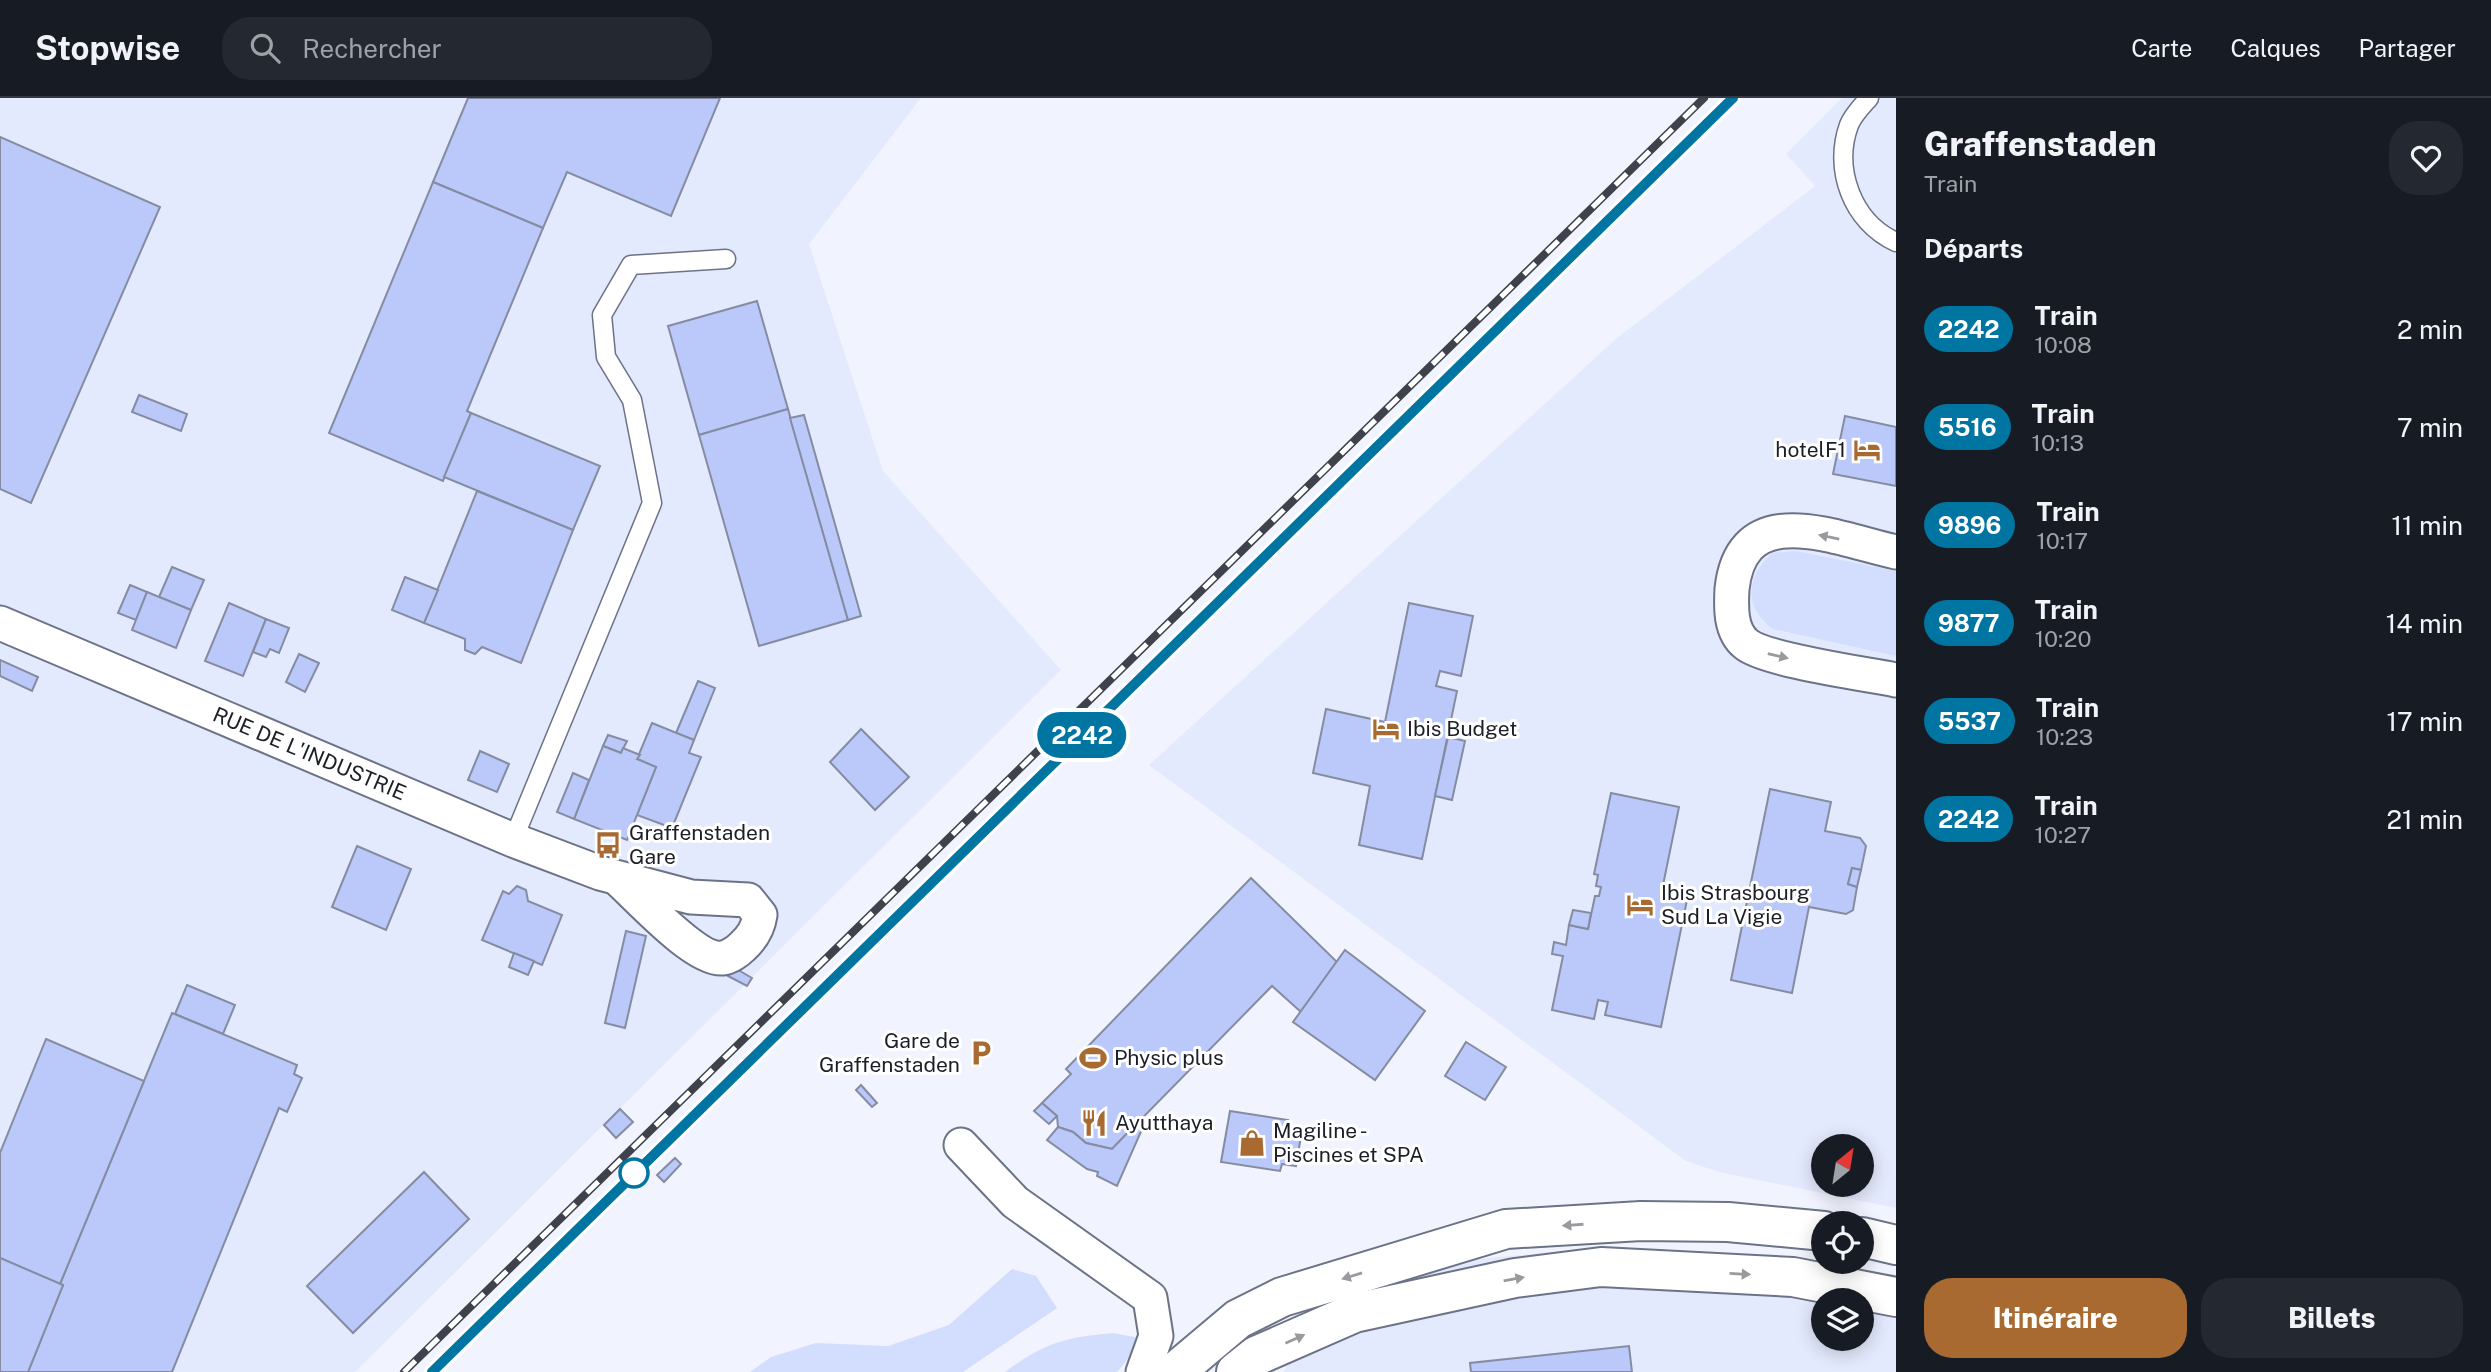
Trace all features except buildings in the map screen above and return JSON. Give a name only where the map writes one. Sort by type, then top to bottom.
[{"type":"main road","points":[[1175,1372],[1238,1319],[1282,1297],[1506,1229],[1641,1221],[1728,1222],[1811,1230]]},
{"type":"main road","points":[[1874,1240],[1896,1245]]},
{"type":"main road","points":[[1236,1372],[1255,1356],[1354,1313],[1515,1278],[1601,1267],[1793,1277],[1896,1297]]},
{"type":"street","points":[[1896,552],[1789,528],[1771,531],[1757,536],[1740,558],[1731,606],[1734,627],[1746,644],[1768,654],[1896,680]]},
{"type":"street","name":"RUE DE L'INDUSTRIE","points":[[0,623],[513,840],[619,880]]},
{"type":"street","points":[[961,1145],[1014,1202],[1141,1289],[1150,1298],[1156,1336],[1143,1372]]},
{"type":"lane","points":[[1869,98],[1850,123],[1841,161],[1853,204],[1888,238],[1896,242]]},
{"type":"lane","points":[[513,840],[652,503],[632,400],[606,356],[602,315],[631,265],[726,259]]},
{"type":"shaded area","points":[[0,98],[921,98],[809,244],[883,471],[1061,670],[355,1372],[0,1372]]},
{"type":"shaded area","points":[[1842,98],[1896,98],[1896,1208],[1842,1197],[1874,1197],[1874,1134],[1811,1134],[1811,1191],[1719,1172],[1686,1161],[1149,765],[1617,338],[1815,186],[1786,154]]},
{"type":"shaded area","points":[[1796,551],[1896,571],[1896,656],[1773,629],[1763,620],[1753,602],[1751,592],[1757,572],[1772,553]]},
{"type":"shaded area","points":[[1584,1249],[1769,1266],[1872,1288],[1811,1288],[1811,1351],[1874,1351],[1874,1288],[1896,1293],[1896,1372],[1284,1372],[1300,1332],[1416,1265]]},
{"type":"shaded area","points":[[1012,1269],[1036,1276],[1057,1308],[963,1372],[750,1372],[771,1357],[816,1343],[888,1346],[949,1325]]},
{"type":"shaded area","points":[[1113,1333],[1145,1339],[1117,1372],[1005,1372],[1032,1354],[1056,1343]]},
{"type":"railway","points":[[404,1372],[1704,98]]},
{"type":"railway","points":[[432,1372],[1733,98]]},
{"type":"train","name":"2242","points":[[432,1372],[1733,98]]},
{"type":"place","name":"hotelF1","points":[[1867,450]]},
{"type":"place","name":"Ibis Budget","points":[[1386,729]]},
{"type":"place","name":"Graffenstaden Gare","points":[[608,845]]},
{"type":"place","name":"Ibis Strasbourg Sud La Vigie","points":[[1640,905]]},
{"type":"place","name":"Gare de Graffenstaden","points":[[981,1053]]},
{"type":"place","name":"Physic plus","points":[[1093,1058]]},
{"type":"place","name":"Ayutthaya","points":[[1094,1123]]},
{"type":"place","name":"Magiline - Piscines et SPA","points":[[1252,1143]]}]
